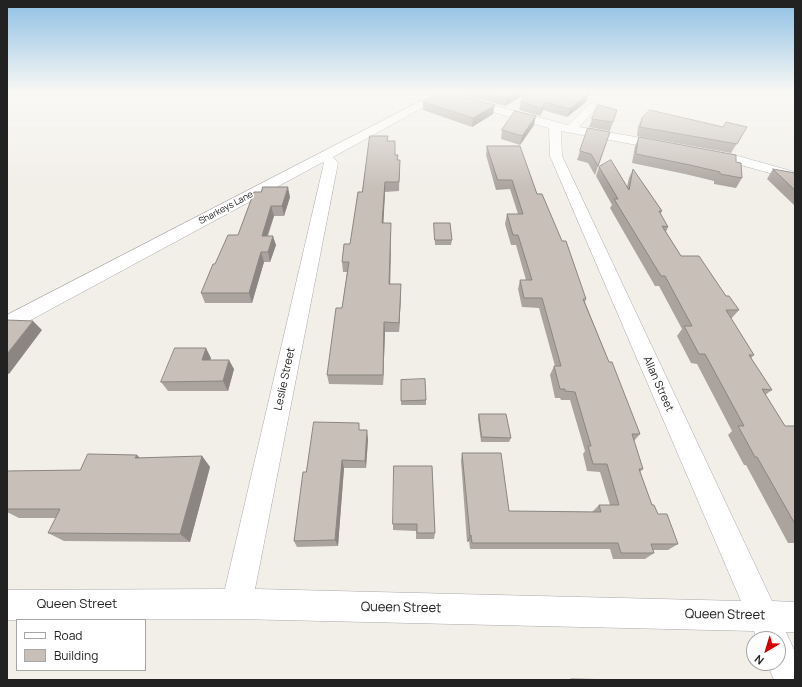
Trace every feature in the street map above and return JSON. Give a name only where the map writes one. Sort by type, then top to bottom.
[{"type":"street","name":"Sharkeys Lane","points":[[7,324],[385,124]]},
{"type":"street","points":[[553,124],[677,149]]},
{"type":"street","points":[[563,127],[567,124]]},
{"type":"street","name":"Allan Street","points":[[563,127],[556,156],[768,628]]},
{"type":"street","points":[[700,153],[738,160],[795,176]]},
{"type":"street","name":"Leslie Street","points":[[237,604],[331,163],[325,156]]},
{"type":"street","name":"Queen Street","points":[[7,604],[237,604],[768,628],[795,616]]},
{"type":"street","points":[[786,669],[791,680]]},
{"type":"building","points":[[506,124],[530,124],[522,136],[502,130]]},
{"type":"building","points":[[641,124],[710,124],[723,127],[725,124],[735,124],[747,127],[737,144],[640,127]]},
{"type":"building","points":[[588,128],[610,132],[598,166],[591,154],[580,151]]},
{"type":"building","points":[[370,136],[388,136],[387,141],[395,141],[395,155],[398,155],[397,160],[400,160],[399,182],[385,182],[382,223],[391,223],[389,284],[401,284],[399,323],[384,322],[383,375],[327,375],[336,308],[342,308],[349,262],[342,262],[344,244],[350,244],[358,192],[362,192]]},
{"type":"building","points":[[639,137],[736,155],[736,162],[741,163],[742,178],[636,154]]},
{"type":"building","points":[[487,146],[520,146],[537,194],[542,194],[562,241],[566,241],[586,299],[583,299],[609,362],[612,362],[640,434],[632,434],[643,469],[639,469],[652,505],[654,505],[658,514],[667,514],[678,544],[651,544],[654,553],[621,553],[618,543],[472,543],[471,535],[470,536],[462,453],[501,453],[509,511],[601,512],[599,505],[619,505],[607,464],[593,464],[588,446],[591,446],[575,392],[560,389],[554,366],[561,366],[542,298],[524,298],[520,280],[532,280],[518,235],[513,235],[507,214],[523,214],[512,180],[498,180]]},
{"type":"building","points":[[611,160],[629,190],[633,169],[662,211],[659,211],[668,227],[662,226],[681,256],[699,256],[726,296],[729,296],[739,310],[726,310],[754,355],[749,355],[772,390],[762,389],[785,426],[795,426],[795,524],[738,426],[744,426],[705,354],[699,354],[684,326],[692,326],[665,276],[661,276],[614,199],[618,199],[599,167]]},
{"type":"building","points":[[773,169],[795,173],[795,190]]},
{"type":"building","points":[[263,187],[288,187],[282,206],[271,206],[262,236],[273,236],[268,252],[261,252],[249,293],[201,293],[213,264],[215,264],[228,235],[238,235],[254,192],[261,192]]},
{"type":"building","points":[[434,223],[450,223],[452,240],[435,240]]},
{"type":"building","points":[[7,320],[33,321],[7,354]]},
{"type":"building","points":[[175,348],[206,348],[202,360],[229,360],[223,381],[161,382]]},
{"type":"building","points":[[425,379],[426,400],[401,401],[401,380]]},
{"type":"building","points":[[479,414],[506,414],[511,438],[482,437]]},
{"type":"building","points":[[314,422],[359,423],[359,430],[367,430],[365,461],[342,460],[335,540],[294,541],[303,472],[306,472]]},
{"type":"building","points":[[88,454],[137,455],[135,458],[202,456],[180,534],[48,533],[60,509],[7,509],[7,471],[80,470]]},
{"type":"building","points":[[394,466],[432,466],[435,533],[417,533],[417,524],[393,524]]},
{"type":"building","points":[[571,679],[621,680],[571,680]]}]
